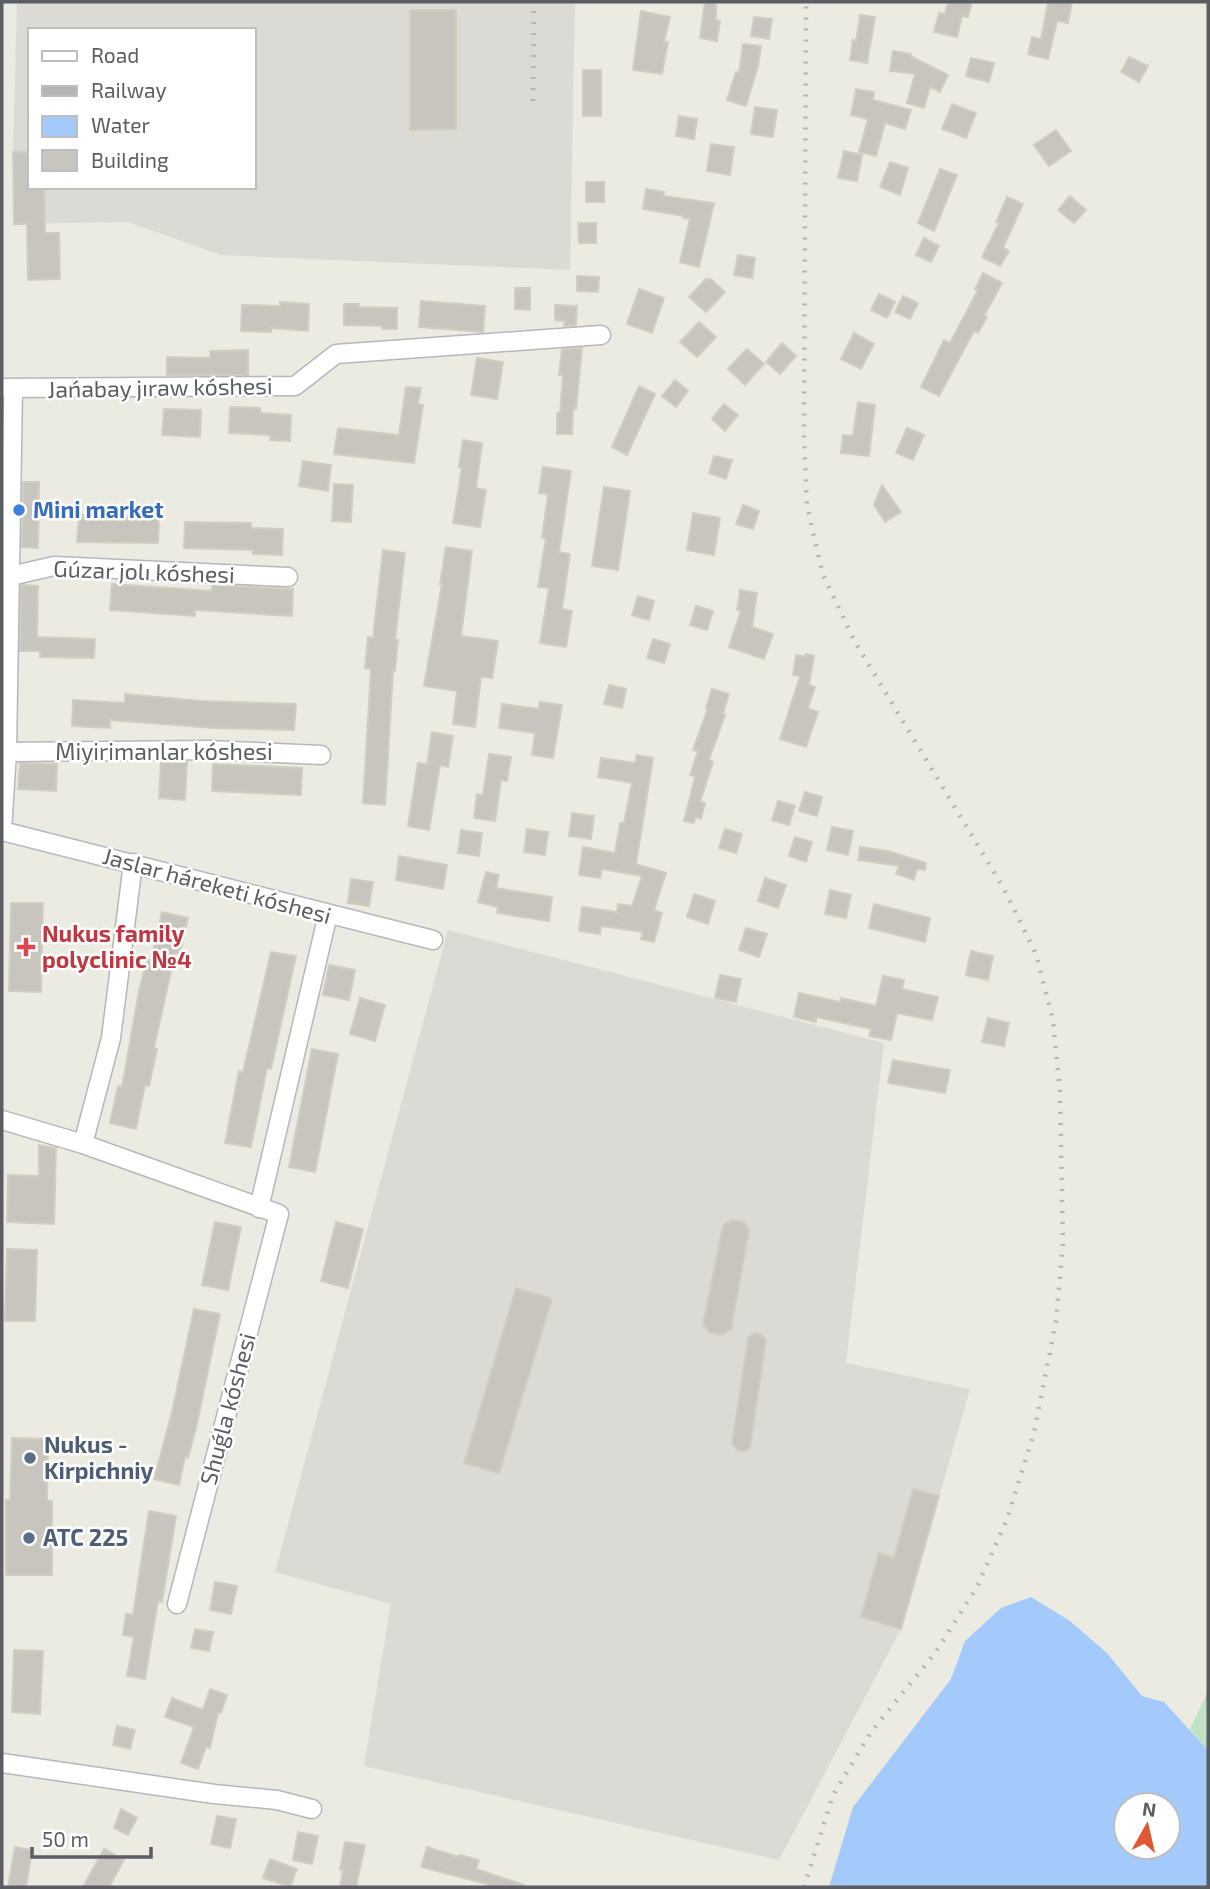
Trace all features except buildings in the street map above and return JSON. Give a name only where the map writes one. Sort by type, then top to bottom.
[{"type":"street","name":"Jańabay jıraw kóshesi","points":[[7,388],[295,386],[336,354],[601,335]]},
{"type":"street","points":[[2,831],[7,752],[7,388]]},
{"type":"street","name":"Gúzar jolı kóshesi","points":[[5,578],[54,566],[288,577]]},
{"type":"street","name":"Miyirimanlar kóshesi","points":[[7,752],[208,750],[321,755]]},
{"type":"street","name":"Jaslar háreketi kóshesi","points":[[2,831],[433,940]]},
{"type":"street","points":[[83,1144],[111,1038],[134,863]]},
{"type":"street","points":[[2,1120],[83,1144],[259,1208],[328,914]]},
{"type":"street","name":"Shuǵla kóshesi","points":[[177,1604],[279,1214],[259,1208]]},
{"type":"street","points":[[2,1763],[214,1794],[277,1800],[312,1809]]},
{"type":"shaded area","points":[[17,2],[575,2],[570,270],[221,255],[128,222],[14,224]]},
{"type":"shaded area","points":[[448,930],[884,1043],[846,1363],[970,1389],[901,1629],[779,1860],[364,1766],[391,1604],[275,1572]]},
{"type":"green space","points":[[1208,1691],[1208,1750],[1190,1729]]},
{"type":"water","points":[[1031,1597],[1070,1621],[1107,1653],[1142,1696],[1164,1702],[1208,1750],[1208,1887],[829,1887],[853,1807],[951,1679],[965,1641],[1001,1608]]},
{"type":"railway","points":[[533,101],[534,2]]},
{"type":"railway","points":[[804,1887],[833,1795],[871,1732],[935,1653],[977,1587],[1007,1519],[1034,1433],[1056,1321],[1063,1243],[1060,1092],[1053,1020],[1036,954],[1003,887],[855,642],[823,575],[807,506],[804,436],[806,2]]},
{"type":"place","name":"Mini market","points":[[19,510]]},
{"type":"place","name":"Nukus family polyclinic №4","points":[[26,947]]},
{"type":"place","name":"Nukus - Kirpichniy","points":[[30,1458]]},
{"type":"place","name":"АТС 225","points":[[29,1538]]}]
